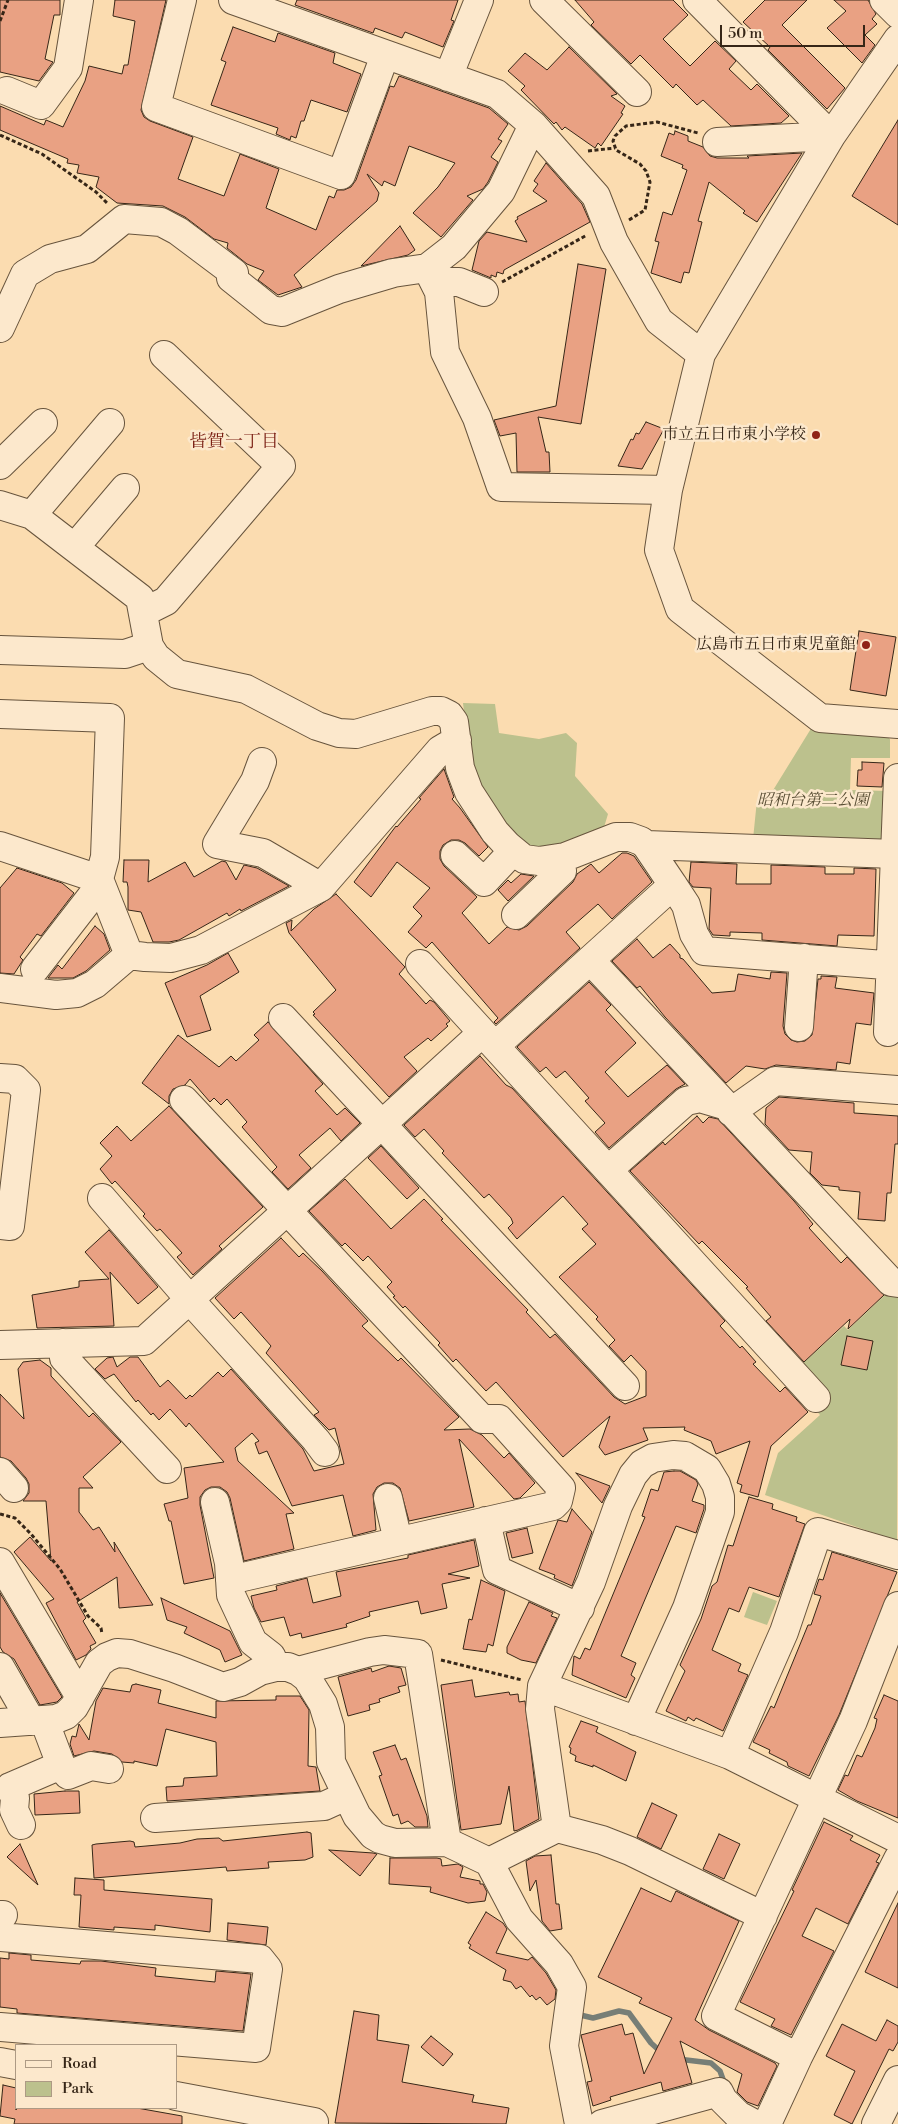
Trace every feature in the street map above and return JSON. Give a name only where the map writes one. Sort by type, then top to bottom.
[{"type":"street","points":[[7,91],[41,106],[68,68],[79,0]]},
{"type":"street","points":[[182,0],[156,107],[341,174],[385,55]]},
{"type":"street","points":[[233,0],[497,94],[533,125],[596,196],[614,242],[659,321],[701,354]]},
{"type":"street","points":[[448,78],[479,0]]},
{"type":"street","points":[[544,0],[637,92]]},
{"type":"street","points":[[884,0],[898,14]]},
{"type":"street","points":[[701,1],[831,136]]},
{"type":"street","points":[[898,39],[831,136],[701,354],[668,490],[659,550],[680,609],[820,718],[898,724]]},
{"type":"street","points":[[430,275],[501,192],[533,125]]},
{"type":"street","points":[[717,142],[831,136]]},
{"type":"street","points":[[0,328],[25,274],[50,259],[87,249],[124,219],[161,222],[178,231],[234,273],[231,278],[272,310],[282,312],[339,289],[393,273],[430,275],[459,282],[484,292]]},
{"type":"street","points":[[430,275],[439,292],[445,352],[477,418],[500,487],[668,490]]},
{"type":"street","points":[[144,612],[166,601],[281,466],[164,355]]},
{"type":"street","points":[[0,465],[43,423]]},
{"type":"street","points":[[32,515],[110,423]]},
{"type":"street","points":[[75,547],[125,488]]},
{"type":"street","points":[[0,505],[32,515],[140,598],[149,646],[156,657],[177,674],[246,690],[328,731],[356,734],[389,725],[422,712],[441,711],[449,715],[454,722],[460,768],[467,788],[495,832],[513,851],[531,861],[560,858],[583,852],[622,836],[641,841],[686,905],[694,934],[704,951],[894,965]]},
{"type":"street","points":[[0,650],[126,654],[149,646]]},
{"type":"street","points":[[0,714],[110,718],[105,857],[100,882],[35,969]]},
{"type":"street","points":[[0,988],[56,995],[77,993],[95,984],[129,955],[171,958],[201,950],[321,886],[440,750],[457,740]]},
{"type":"street","points":[[262,762],[255,780],[209,843],[263,854],[321,886]]},
{"type":"street","points":[[888,1032],[894,965],[898,778]]},
{"type":"street","points":[[646,846],[895,854]]},
{"type":"street","points":[[0,847],[100,882],[129,955]]},
{"type":"street","points":[[454,855],[484,882],[513,851]]},
{"type":"street","points":[[516,916],[562,872],[560,858]]},
{"type":"street","points":[[0,1345],[144,1341],[382,1123],[590,960],[673,885]]},
{"type":"street","points":[[799,1026],[804,958]]},
{"type":"street","points":[[590,960],[891,1282],[898,1283]]},
{"type":"street","points":[[420,964],[816,1398]]},
{"type":"street","points":[[284,1018],[625,1386]]},
{"type":"street","points":[[0,1078],[15,1080],[26,1090],[10,1226],[0,1225]]},
{"type":"street","points":[[608,1170],[686,1101],[700,1098],[728,1108],[775,1081],[898,1090]]},
{"type":"street","points":[[184,1100],[286,1212],[474,1412],[482,1419],[499,1419],[561,1488],[558,1501],[553,1506],[230,1580]]},
{"type":"street","points":[[102,1198],[316,1440],[324,1452]]},
{"type":"street","points":[[63,1343],[64,1358],[166,1469]]},
{"type":"street","points":[[474,1412],[478,1407],[503,1406],[506,1408]]},
{"type":"street","points":[[557,1828],[540,1709],[533,1684],[580,1608],[618,1506],[633,1474],[642,1464],[653,1458],[673,1455],[685,1456],[707,1469],[716,1484],[720,1497],[720,1512],[717,1526],[687,1608],[636,1721]]},
{"type":"street","points":[[388,1498],[398,1541]]},
{"type":"street","points":[[215,1502],[229,1563],[231,1595],[253,1642],[287,1669],[307,1678],[323,1704],[330,1727],[331,1762],[357,1816],[380,1839],[395,1843],[447,1842],[489,1862],[518,1919],[550,1952],[572,1988],[564,2046],[579,2124]]},
{"type":"street","points":[[486,1521],[497,1570],[580,1608]]},
{"type":"street","points":[[730,1755],[784,1632],[818,1532],[898,1555]]},
{"type":"street","points":[[0,1562],[80,1697]]},
{"type":"street","points":[[798,2057],[716,2016],[873,1675],[898,1606]]},
{"type":"street","points":[[0,1723],[38,1720],[66,1715],[74,1707],[99,1664],[110,1656],[130,1654],[174,1668],[222,1687],[287,1669],[370,1652],[384,1650],[418,1654],[447,1842]]},
{"type":"street","points":[[0,1667],[38,1720],[68,1775],[91,1766],[109,1769]]},
{"type":"street","points":[[533,1684],[730,1755],[898,1839]]},
{"type":"street","points":[[21,1826],[14,1810],[15,1798],[10,1787],[61,1765]]},
{"type":"street","points":[[155,1818],[324,1806],[346,1796]]},
{"type":"street","points":[[489,1862],[557,1828],[602,1840],[630,1851],[763,1916]]},
{"type":"street","points":[[767,2124],[798,2057],[898,1859]]},
{"type":"street","points":[[0,2027],[256,2048],[268,1969],[260,1959],[1,1923]]},
{"type":"street","points":[[0,2062],[15,2066]]},
{"type":"street","points":[[876,2124],[898,2080]]},
{"type":"street","points":[[602,2124],[719,2092],[723,2100],[738,2115],[756,2124]]},
{"type":"street","points":[[178,2096],[314,2122],[313,2124]]},
{"type":"path","points":[[0,21],[8,0]]},
{"type":"path","points":[[484,292],[609,226],[639,216],[645,210],[650,192],[650,182],[646,171],[640,164],[615,148],[613,141],[615,136],[626,126],[657,122],[690,130],[717,142]]},
{"type":"path","points":[[0,135],[42,154],[96,192],[124,219]]},
{"type":"path","points":[[592,152],[615,148]]},
{"type":"path","points":[[0,1514],[18,1521],[54,1561],[88,1616],[100,1628],[110,1656]]},
{"type":"path","points":[[432,1658],[533,1684]]},
{"type":"green space","points":[[463,703],[495,704],[499,733],[539,739],[566,733],[577,743],[575,776],[608,814],[602,834],[545,848],[519,845],[482,794],[469,755]]},
{"type":"green space","name":"昭和台第二公園","points":[[812,727],[882,732],[890,739],[890,758],[851,758],[850,790],[889,791],[888,835],[879,844],[753,839],[757,800],[767,800]]},
{"type":"green space","points":[[889,1291],[898,1292],[897,1541],[765,1495],[778,1453],[820,1415],[815,1409],[800,1366],[844,1326],[848,1330]]},
{"type":"green space","points":[[753,1592],[777,1601],[767,1625],[744,1617]]},
{"type":"building","points":[[0,0],[60,0],[60,15],[54,15],[45,59],[53,62],[39,81],[0,72]]},
{"type":"building","points":[[115,0],[166,0],[141,110],[144,117],[150,121],[193,137],[178,179],[224,196],[240,154],[279,169],[266,208],[316,230],[329,196],[334,198],[337,190],[351,187],[356,180],[390,86],[394,87],[399,76],[489,108],[508,124],[498,139],[502,141],[491,157],[498,162],[483,189],[467,196],[473,200],[441,237],[413,213],[438,187],[455,163],[409,146],[395,186],[384,181],[382,186],[367,174],[379,193],[377,201],[294,275],[302,287],[278,295],[258,280],[264,271],[247,264],[227,248],[228,243],[214,239],[185,217],[163,206],[117,203],[96,187],[99,177],[77,173],[79,165],[67,163],[68,159],[0,130],[0,106],[44,125],[46,120],[63,127],[85,81],[89,66],[122,74],[124,65],[128,65],[135,21],[113,16]]},
{"type":"building","points":[[297,0],[458,0],[451,20],[454,21],[443,47],[405,32],[402,38],[375,28],[373,33],[295,5]]},
{"type":"building","points":[[575,0],[673,0],[688,15],[663,39],[690,66],[715,41],[736,61],[729,69],[751,90],[757,84],[789,116],[781,123],[731,126],[703,100],[697,105],[676,84],[673,88],[640,55],[631,64],[591,25],[594,22]]},
{"type":"building","points":[[765,0],[807,0],[782,25],[845,88],[827,109],[768,50],[770,47],[743,22]]},
{"type":"building","points":[[834,0],[868,0],[876,14],[872,19],[877,24],[865,35],[875,45],[862,63],[827,28],[846,11]]},
{"type":"building","points":[[233,27],[275,42],[278,33],[335,53],[333,63],[361,74],[347,112],[311,100],[304,121],[301,121],[296,138],[291,136],[290,140],[276,134],[278,128],[211,105],[226,62],[221,60]]},
{"type":"building","points":[[569,47],[617,94],[611,96],[625,106],[621,113],[623,114],[601,146],[598,143],[595,148],[565,127],[562,130],[556,122],[554,124],[521,90],[525,86],[508,71],[525,53],[547,70]]},
{"type":"building","points":[[898,120],[898,225],[852,196]]},
{"type":"building","points":[[675,131],[688,136],[688,141],[703,147],[710,156],[717,158],[749,158],[747,156],[802,153],[757,222],[743,213],[745,211],[709,182],[698,221],[702,222],[689,273],[684,272],[681,283],[651,273],[659,242],[655,241],[663,212],[672,215],[687,170],[682,168],[683,165],[661,156],[669,133],[674,135]]},
{"type":"building","points":[[546,163],[582,204],[590,222],[504,270],[503,274],[497,272],[496,277],[491,275],[491,278],[472,270],[479,241],[487,232],[527,242],[515,221],[518,219],[517,217],[547,201],[533,191],[538,184],[534,181]]},
{"type":"building","points":[[400,226],[415,250],[408,255],[361,266]]},
{"type":"building","points":[[578,264],[606,269],[581,424],[538,417],[546,452],[549,452],[550,472],[517,472],[516,433],[500,436],[494,420],[556,406]]},
{"type":"building","points":[[646,422],[664,429],[642,469],[618,466],[631,439],[633,440],[636,433],[639,434]]},
{"type":"building","points":[[859,631],[896,637],[886,696],[850,690]]},
{"type":"building","points":[[862,762],[884,763],[882,787],[857,786],[858,770],[862,770]]},
{"type":"building","points":[[444,769],[454,797],[452,799],[488,847],[479,856],[465,843],[459,840],[451,840],[443,845],[440,851],[440,859],[444,866],[477,897],[462,913],[489,944],[507,927],[519,930],[527,926],[573,882],[577,874],[591,864],[599,873],[622,853],[627,853],[634,856],[652,882],[612,919],[598,904],[566,932],[580,948],[496,1024],[494,1022],[498,1018],[432,942],[426,948],[408,932],[422,916],[413,907],[430,888],[397,862],[371,897],[354,882],[396,826],[421,799],[419,798]]},
{"type":"building","points":[[124,860],[149,860],[148,882],[185,862],[194,877],[222,861],[226,862],[236,880],[244,865],[257,868],[289,886],[241,911],[240,909],[229,916],[227,913],[179,940],[153,942],[141,912],[128,910],[128,887],[127,882],[123,882]]},
{"type":"building","points":[[691,862],[737,864],[736,884],[771,884],[771,865],[825,867],[825,874],[854,874],[854,868],[876,869],[874,936],[838,935],[837,946],[762,940],[762,933],[730,932],[730,936],[713,935],[709,929],[711,888],[693,887],[689,882]]},
{"type":"building","points":[[17,868],[62,883],[74,893],[41,936],[37,934],[20,957],[23,960],[14,974],[0,973],[0,888]]},
{"type":"building","points":[[521,874],[534,876],[508,901],[498,890],[508,880],[511,883]]},
{"type":"building","points":[[336,894],[405,967],[399,974],[426,1004],[430,1000],[434,1002],[450,1021],[446,1024],[448,1026],[431,1041],[428,1038],[404,1057],[417,1071],[389,1097],[313,1015],[315,1014],[313,1012],[336,990],[289,933],[286,923],[292,920],[291,931],[314,909]]},
{"type":"building","points":[[95,926],[104,934],[110,950],[86,971],[73,978],[48,978],[58,965],[62,969]]},
{"type":"building","points":[[637,939],[653,958],[670,944],[680,955],[680,958],[683,959],[712,993],[735,991],[738,974],[770,979],[771,972],[787,973],[783,1026],[785,1034],[791,1040],[797,1042],[805,1041],[812,1035],[818,979],[821,979],[821,976],[837,977],[835,988],[874,993],[871,1025],[856,1023],[850,1064],[837,1062],[836,1070],[776,1065],[765,1069],[746,1066],[726,1083],[665,1017],[640,986],[637,988],[612,961]]},
{"type":"building","points":[[228,953],[239,972],[200,996],[211,1030],[187,1037],[165,983],[207,965]]},
{"type":"building","points":[[589,982],[611,1005],[606,1010],[636,1043],[605,1072],[628,1097],[667,1065],[685,1084],[676,1089],[609,1148],[595,1132],[605,1123],[585,1101],[589,1098],[565,1071],[556,1078],[546,1067],[540,1072],[517,1047]]},
{"type":"building","points":[[268,1022],[323,1084],[315,1091],[337,1115],[345,1108],[360,1123],[341,1141],[330,1128],[299,1155],[311,1168],[288,1189],[272,1172],[277,1167],[242,1127],[247,1122],[227,1099],[221,1105],[214,1098],[210,1102],[190,1079],[185,1085],[173,1089],[169,1096],[169,1104],[142,1083],[178,1035],[219,1067],[231,1056],[236,1061],[259,1040],[254,1035]]},
{"type":"building","points":[[480,1056],[506,1085],[512,1088],[725,1321],[720,1326],[756,1362],[753,1364],[780,1392],[785,1387],[808,1412],[771,1446],[758,1497],[740,1492],[742,1485],[737,1483],[750,1441],[716,1454],[711,1441],[684,1430],[685,1427],[643,1428],[648,1440],[605,1455],[599,1447],[610,1416],[563,1457],[496,1382],[486,1391],[456,1359],[453,1362],[438,1345],[440,1343],[405,1306],[403,1308],[393,1297],[395,1296],[387,1287],[392,1282],[368,1256],[363,1261],[345,1243],[342,1246],[309,1211],[345,1179],[391,1229],[424,1199],[443,1219],[441,1220],[528,1310],[526,1312],[550,1338],[555,1334],[614,1397],[625,1404],[646,1396],[646,1371],[631,1355],[624,1362],[609,1346],[615,1340],[596,1319],[598,1317],[559,1277],[596,1244],[582,1229],[588,1224],[563,1196],[517,1239],[508,1228],[513,1223],[511,1218],[489,1194],[484,1198],[442,1153],[444,1151],[424,1129],[415,1137],[404,1125]]},
{"type":"building","points":[[779,1097],[854,1103],[854,1113],[898,1116],[898,1144],[895,1144],[891,1193],[887,1193],[885,1221],[858,1219],[860,1192],[839,1190],[839,1187],[822,1185],[810,1173],[812,1152],[789,1150],[765,1124],[766,1108]]},
{"type":"building","points":[[169,1106],[263,1207],[219,1246],[222,1249],[193,1275],[177,1257],[182,1253],[160,1229],[157,1231],[143,1216],[145,1214],[115,1181],[112,1184],[100,1169],[112,1156],[100,1143],[117,1126],[131,1141]]},
{"type":"building","points":[[697,1116],[703,1123],[709,1117],[718,1119],[794,1201],[813,1224],[809,1228],[841,1263],[847,1257],[884,1295],[848,1329],[850,1319],[804,1362],[766,1321],[771,1317],[746,1288],[748,1287],[702,1241],[699,1244],[630,1171],[663,1142],[665,1145]]},
{"type":"building","points":[[381,1146],[419,1188],[407,1199],[368,1158]]},
{"type":"building","points":[[109,1230],[158,1287],[138,1304],[110,1272],[114,1326],[37,1328],[32,1295],[79,1287],[79,1281],[109,1279],[85,1252]]},
{"type":"building","points":[[281,1238],[299,1257],[303,1253],[322,1271],[368,1321],[362,1326],[398,1361],[401,1358],[459,1417],[444,1430],[470,1429],[482,1435],[504,1458],[509,1453],[535,1483],[520,1498],[514,1499],[459,1439],[474,1507],[409,1521],[400,1488],[393,1483],[384,1483],[377,1487],[373,1494],[376,1530],[353,1536],[343,1495],[292,1506],[267,1451],[259,1454],[255,1443],[259,1441],[252,1433],[235,1448],[238,1461],[294,1513],[286,1514],[294,1549],[244,1561],[230,1498],[227,1492],[220,1487],[211,1487],[205,1490],[200,1497],[200,1505],[214,1578],[184,1584],[171,1521],[169,1521],[164,1504],[188,1498],[184,1468],[224,1462],[189,1423],[186,1427],[170,1409],[159,1420],[153,1413],[151,1415],[138,1400],[136,1402],[114,1374],[105,1379],[95,1369],[107,1358],[113,1357],[117,1367],[130,1357],[138,1357],[160,1387],[168,1380],[186,1399],[190,1395],[192,1397],[218,1372],[223,1377],[231,1369],[303,1449],[314,1471],[344,1464],[335,1428],[329,1430],[314,1415],[319,1412],[266,1353],[271,1346],[241,1312],[234,1319],[215,1298]]},
{"type":"building","points":[[847,1336],[873,1341],[867,1370],[841,1365]]},
{"type":"building","points":[[40,1360],[51,1368],[51,1376],[89,1417],[93,1413],[121,1442],[83,1477],[93,1488],[79,1488],[79,1512],[93,1530],[99,1527],[115,1552],[114,1542],[153,1605],[119,1608],[117,1577],[77,1602],[86,1618],[83,1621],[96,1643],[90,1646],[91,1649],[86,1655],[76,1660],[46,1603],[54,1599],[14,1552],[30,1537],[51,1561],[46,1501],[23,1501],[29,1493],[29,1484],[26,1478],[11,1461],[0,1457],[0,1394],[24,1419],[18,1369],[23,1362]]},
{"type":"building","points":[[680,1471],[696,1480],[698,1484],[692,1501],[704,1505],[704,1509],[696,1533],[676,1526],[621,1656],[636,1663],[631,1675],[635,1678],[626,1698],[572,1675],[574,1656],[580,1659],[585,1648],[590,1650],[645,1517],[642,1516],[651,1489],[658,1491],[664,1472]]},
{"type":"building","points":[[576,1473],[610,1486],[602,1503]]},
{"type":"building","points":[[749,1497],[773,1504],[772,1509],[797,1517],[796,1521],[805,1524],[779,1597],[749,1587],[739,1612],[729,1608],[712,1650],[741,1664],[738,1671],[748,1675],[723,1731],[696,1718],[694,1721],[688,1717],[686,1721],[666,1711],[685,1671],[680,1665],[701,1619],[712,1586],[717,1582],[728,1545],[733,1546]]},
{"type":"building","points":[[572,1509],[592,1532],[572,1586],[554,1578],[555,1575],[539,1569],[558,1520],[567,1522]]},
{"type":"building","points":[[527,1528],[533,1553],[512,1558],[506,1533]]},
{"type":"building","points":[[474,1540],[479,1566],[448,1574],[470,1578],[442,1584],[447,1608],[421,1614],[418,1601],[369,1612],[370,1616],[346,1624],[347,1627],[302,1638],[301,1633],[290,1636],[284,1617],[261,1622],[254,1608],[251,1596],[277,1590],[276,1586],[307,1578],[313,1603],[341,1596],[336,1572],[408,1558],[408,1555]]},
{"type":"building","points":[[832,1552],[897,1572],[839,1715],[809,1776],[788,1766],[787,1762],[769,1753],[770,1750],[753,1742],[771,1706],[774,1708],[808,1625],[811,1625],[821,1596],[814,1594],[819,1579],[823,1580]]},
{"type":"building","points":[[481,1580],[505,1591],[493,1646],[488,1644],[486,1652],[463,1649],[469,1619],[472,1620]]},
{"type":"building","points":[[0,1593],[62,1697],[57,1702],[40,1705],[14,1659],[3,1652],[0,1647]]},
{"type":"building","points":[[161,1598],[230,1631],[242,1655],[225,1662],[220,1650],[184,1633],[187,1627],[167,1620]]},
{"type":"building","points":[[529,1602],[553,1613],[551,1616],[557,1618],[536,1663],[521,1660],[507,1653],[507,1647]]},
{"type":"building","points":[[389,1666],[401,1668],[406,1685],[398,1687],[400,1692],[379,1699],[380,1702],[369,1705],[370,1710],[348,1716],[338,1677],[371,1668],[372,1672]]},
{"type":"building","points":[[472,1680],[475,1697],[509,1692],[510,1695],[518,1694],[519,1702],[525,1701],[539,1819],[518,1830],[514,1831],[509,1786],[501,1824],[461,1830],[441,1685]]},
{"type":"building","points":[[136,1684],[161,1690],[158,1703],[216,1718],[216,1701],[276,1700],[276,1696],[300,1696],[309,1710],[308,1766],[316,1767],[320,1791],[167,1801],[166,1787],[183,1786],[184,1778],[217,1776],[216,1742],[166,1729],[157,1766],[134,1761],[134,1763],[122,1762],[112,1754],[94,1751],[74,1756],[70,1744],[72,1736],[76,1737],[79,1724],[89,1740],[96,1701],[103,1688],[130,1692],[132,1685]]},
{"type":"building","points":[[884,1695],[898,1701],[898,1818],[857,1801],[838,1790],[845,1775],[848,1776],[857,1755],[862,1757],[875,1728],[877,1719],[874,1718]]},
{"type":"building","points":[[581,1721],[598,1727],[596,1732],[636,1752],[626,1781],[593,1765],[593,1767],[575,1761],[576,1756],[570,1753],[571,1748],[569,1747]]},
{"type":"building","points":[[395,1745],[401,1760],[406,1758],[427,1816],[428,1827],[415,1827],[408,1821],[401,1824],[398,1814],[393,1816],[379,1776],[382,1775],[373,1752]]},
{"type":"building","points":[[79,1791],[80,1813],[35,1815],[34,1794]]},
{"type":"building","points":[[652,1803],[677,1815],[661,1849],[637,1837]]},
{"type":"building","points":[[824,1822],[853,1836],[850,1840],[880,1855],[876,1862],[879,1863],[848,1924],[816,1908],[802,1936],[834,1951],[791,2035],[771,2026],[775,2019],[740,2002],[794,1891],[792,1890]]},
{"type":"building","points":[[311,1833],[313,1857],[305,1860],[268,1862],[269,1868],[227,1871],[226,1867],[94,1878],[92,1845],[96,1844],[130,1841],[134,1842],[135,1847],[180,1843],[197,1839],[219,1838],[223,1841]]},
{"type":"building","points":[[719,1834],[740,1844],[724,1879],[703,1869]]},
{"type":"building","points":[[20,1844],[38,1885],[7,1857]]},
{"type":"building","points":[[329,1850],[373,1853],[377,1854],[360,1876]]},
{"type":"building","points":[[551,1855],[556,1904],[559,1904],[562,1929],[550,1931],[542,1921],[536,1880],[530,1891],[526,1861],[535,1856]]},
{"type":"building","points":[[390,1858],[437,1858],[441,1859],[442,1866],[458,1864],[463,1867],[460,1877],[480,1881],[480,1884],[483,1884],[487,1892],[485,1901],[468,1903],[430,1892],[431,1887],[389,1884]]},
{"type":"building","points":[[75,1878],[104,1880],[104,1890],[212,1899],[210,1932],[155,1925],[155,1930],[114,1927],[114,1930],[79,1927],[81,1895],[74,1895]]},
{"type":"building","points":[[641,1888],[671,1902],[676,1891],[739,1921],[695,2020],[709,2030],[775,2063],[777,2066],[758,2106],[747,2102],[737,2092],[742,2074],[680,2041],[692,2083],[663,2091],[661,2082],[610,2097],[611,2100],[593,2106],[587,2082],[592,2081],[581,2035],[622,2024],[625,2035],[633,2033],[644,2074],[672,2018],[639,2003],[642,1998],[598,1977]]},
{"type":"building","points":[[898,1903],[898,1988],[865,1972]]},
{"type":"building","points":[[486,1912],[503,1923],[507,1929],[496,1953],[528,1960],[532,1957],[546,1973],[556,1990],[555,1999],[547,2005],[540,1997],[536,2000],[532,1995],[530,1997],[521,1986],[516,1989],[511,1982],[503,1980],[506,1970],[469,1948],[471,1945],[468,1943]]},
{"type":"building","points":[[228,1923],[268,1927],[266,1945],[227,1940]]},
{"type":"building","points":[[9,1953],[31,1955],[31,1960],[80,1964],[81,1961],[101,1961],[156,1968],[155,1976],[215,1982],[216,1971],[251,1974],[243,2031],[17,2013],[17,2009],[0,2007],[0,1958],[9,1959]]},
{"type":"building","points":[[354,2011],[379,2015],[377,2040],[409,2045],[402,2082],[474,2095],[472,2102],[509,2108],[506,2124],[335,2123]]},
{"type":"building","points":[[887,2020],[898,2026],[898,2042],[893,2051],[889,2049],[852,2124],[834,2115],[855,2071],[826,2056],[842,2024],[876,2041]]},
{"type":"building","points":[[431,2036],[453,2054],[443,2066],[421,2047]]},
{"type":"building","points":[[3,2085],[15,2088],[16,2110],[143,2109],[182,2116],[182,2124],[14,2124],[15,2119],[0,2116]]},
{"type":"waterway","points":[[576,2014],[593,2018],[619,2011],[629,2013],[651,2043],[662,2053]]},
{"type":"waterway","points":[[678,2059],[711,2063],[720,2071],[725,2085]]},
{"type":"place","name":"市立五日市東小学校","points":[[816,435]]},
{"type":"place","name":"広島市五日市東児童館","points":[[866,645]]},
{"type":"district","name":"皆賀一丁目","points":[[234,443]]}]
